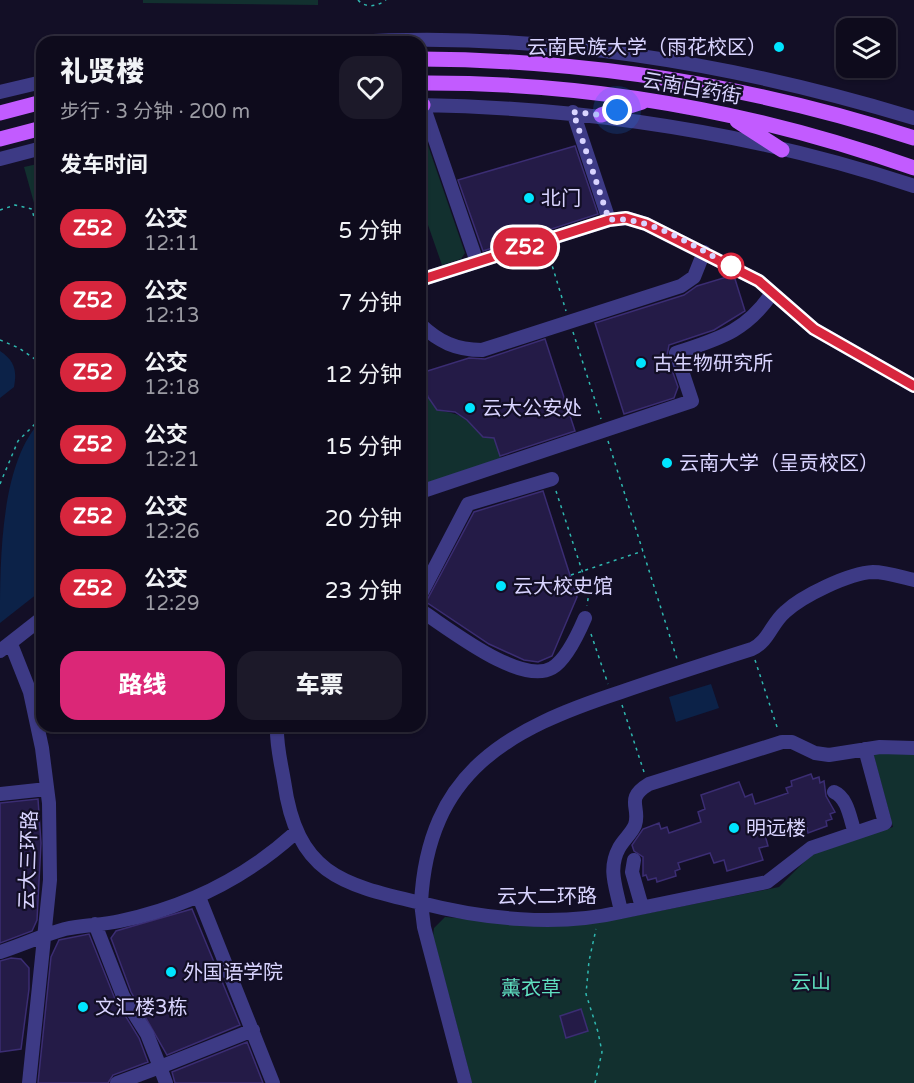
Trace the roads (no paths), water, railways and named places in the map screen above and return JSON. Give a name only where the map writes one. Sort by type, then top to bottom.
[{"type":"main road","name":"云南白药街","points":[[426,59],[533,63],[678,81],[784,100],[914,138]]},
{"type":"main road","name":"云南白药街","points":[[426,83],[532,86],[648,100],[777,126],[881,156],[914,168]]},
{"type":"main road","points":[[601,115],[648,100]]},
{"type":"main road","points":[[0,113],[36,104]]},
{"type":"main road","points":[[727,115],[782,150]]},
{"type":"main road","points":[[1,138],[36,129]]},
{"type":"main road","points":[[881,156],[889,154],[894,147],[896,139],[892,130]]},
{"type":"street","points":[[426,41],[458,41],[618,53],[740,72],[914,118]]},
{"type":"street","points":[[0,92],[36,83]]},
{"type":"street","points":[[426,104],[601,115],[720,136],[782,150],[864,169],[914,186]]},
{"type":"street","points":[[573,112],[609,220]]},
{"type":"street","points":[[426,118],[477,262]]},
{"type":"street","points":[[0,159],[36,150]]},
{"type":"street","points":[[426,278],[609,220],[626,218],[646,224],[759,281],[814,329],[914,386]]},
{"type":"street","points":[[426,328],[443,341],[462,350],[482,350],[681,286],[693,277],[704,252]]},
{"type":"street","points":[[426,490],[692,401],[676,353],[732,333],[753,318],[772,293]]},
{"type":"street","points":[[426,584],[468,504],[552,479]]},
{"type":"street","points":[[465,1083],[424,927],[421,903],[424,867],[435,828],[452,794],[472,769],[504,742],[532,726],[585,703],[762,644],[785,612],[812,594],[846,578],[872,572],[914,580]]},
{"type":"street","points":[[426,614],[482,650],[514,667],[538,671],[553,668],[573,643],[585,618]]},
{"type":"street","points":[[5,647],[36,623]]},
{"type":"street","name":"云大三环路","points":[[5,647],[30,692],[36,720]]},
{"type":"street","name":"云大三环路","points":[[29,1083],[51,880],[47,789],[39,732]]},
{"type":"street","points":[[0,952],[64,929],[147,915],[200,897],[226,884],[274,852],[295,833],[286,799],[278,732]]},
{"type":"street","name":"云大二环路","points":[[295,833],[304,849],[325,868],[347,881],[372,891],[421,903],[492,915],[548,919],[600,917],[621,912],[612,875],[614,859],[634,827],[636,819],[633,806],[637,794],[649,784],[782,742],[792,742],[814,753],[829,755],[865,750]]},
{"type":"street","points":[[621,912],[767,882],[811,848],[885,823],[865,750],[914,748]]},
{"type":"street","points":[[0,795],[47,789]]},
{"type":"street","points":[[834,792],[841,795],[845,802],[855,833]]},
{"type":"street","points":[[634,860],[632,872],[642,907]]},
{"type":"street","points":[[200,897],[273,1083]]},
{"type":"street","points":[[95,924],[123,996],[147,1034],[166,1083]]},
{"type":"street","points":[[117,1083],[253,1030]]},
{"type":"water","points":[[0,351],[12,363],[15,376],[14,387],[0,398]]},
{"type":"water","points":[[36,428],[36,595],[0,623],[5,514],[10,486],[28,438]]},
{"type":"water","points":[[711,684],[719,708],[676,722],[669,697]]},
{"type":"place","name":"云南民族大学（雨花校区）","points":[[779,47]]},
{"type":"place","name":"北门","points":[[529,198]]},
{"type":"place","name":"古生物研究所","points":[[641,363]]},
{"type":"place","name":"云大公安处","points":[[470,408]]},
{"type":"place","name":"云南大学（呈贡校区）","points":[[667,463]]},
{"type":"place","name":"云大校史馆","points":[[501,586]]},
{"type":"place","name":"明远楼","points":[[734,828]]},
{"type":"place","name":"外国语学院","points":[[171,972]]},
{"type":"place","name":"文汇楼3栋","points":[[83,1007]]},
{"type":"park label","name":"云山","points":[[811,982]]},
{"type":"park label","name":"薰衣草","points":[[531,988]]}]
